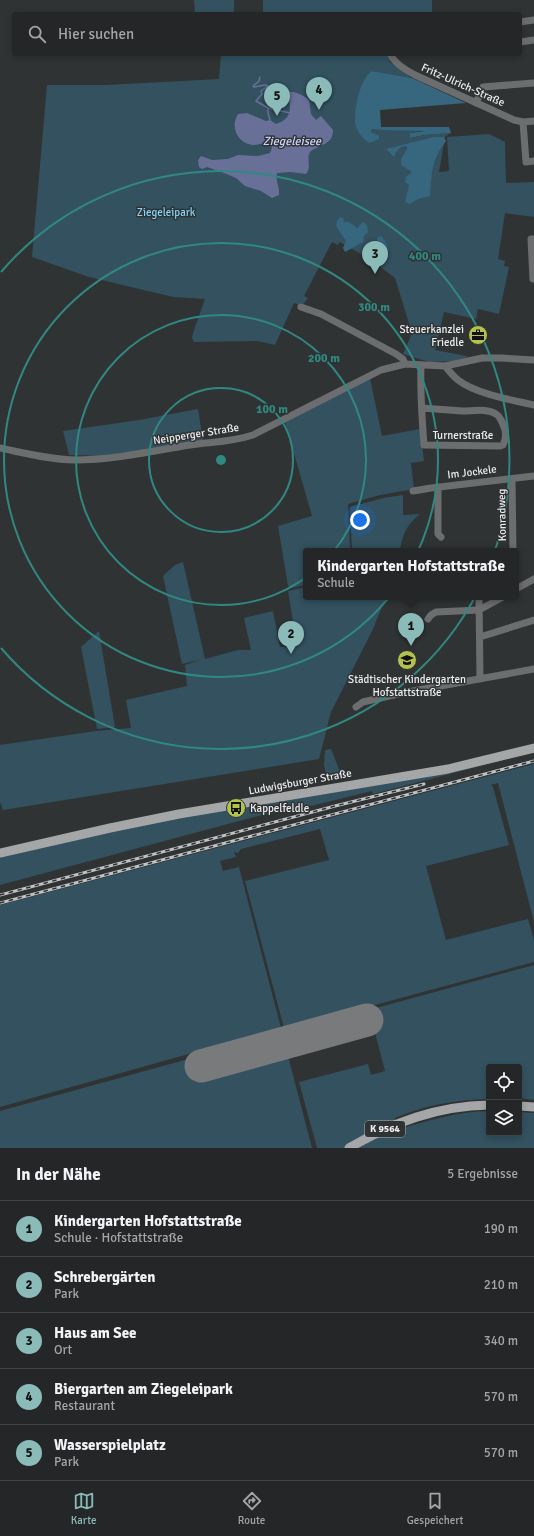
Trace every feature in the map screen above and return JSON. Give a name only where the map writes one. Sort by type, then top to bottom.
[{"type":"main road","name":"Ludwigsburger Straße","points":[[0,853],[179,814],[448,769],[534,748]]},
{"type":"main road","name":"K 9564","points":[[349,1148],[390,1126],[422,1115],[460,1108],[486,1106]]},
{"type":"main road","points":[[522,1106],[534,1107]]},
{"type":"street","points":[[522,22],[534,20]]},
{"type":"street","points":[[522,42],[534,40]]},
{"type":"street","name":"Fritz-Ulrich-Straße","points":[[391,56],[400,66],[415,75],[476,103],[514,120],[523,122],[534,121]]},
{"type":"street","points":[[476,103],[483,87],[534,83]]},
{"type":"street","points":[[523,122],[526,162],[534,161]]},
{"type":"street","points":[[533,239],[534,279]]},
{"type":"street","points":[[301,307],[320,314],[396,354],[403,359],[405,364],[445,366],[482,358],[534,360]]},
{"type":"street","name":"Neipperger Straße","points":[[0,448],[73,460],[97,460],[113,459],[201,443],[235,440],[253,436],[381,370],[405,364]]},
{"type":"street","name":"Turnerstraße","points":[[421,366],[422,408],[424,446],[500,446],[503,445],[505,441],[506,436],[502,420],[498,414],[494,412],[422,408]]},
{"type":"street","points":[[445,366],[458,380],[486,394],[534,405]]},
{"type":"street","name":"Im Jockele","points":[[413,491],[534,476]]},
{"type":"street","name":"Konradweg","points":[[512,479],[513,548]]},
{"type":"street","points":[[438,487],[438,534],[441,537]]},
{"type":"street","points":[[519,587],[534,579]]},
{"type":"street","points":[[479,600],[480,679]]},
{"type":"street","points":[[428,619],[436,612],[479,610],[497,600]]},
{"type":"street","points":[[480,637],[534,620]]},
{"type":"street","points":[[356,707],[363,702],[402,693],[534,669]]},
{"type":"green space","points":[[194,0],[234,0],[234,12],[195,12]]},
{"type":"green space","points":[[263,0],[432,0],[432,12],[263,12]]},
{"type":"green space","name":"Ziegeleipark","points":[[221,56],[387,56],[390,62],[412,78],[372,71],[363,83],[358,97],[356,127],[373,133],[371,130],[372,129],[427,130],[410,133],[411,138],[424,135],[451,133],[445,137],[439,172],[449,171],[447,137],[489,134],[505,142],[506,183],[534,182],[534,217],[505,213],[498,259],[505,261],[504,266],[509,267],[499,314],[478,309],[476,319],[444,312],[435,350],[468,357],[453,361],[429,362],[403,354],[412,333],[395,278],[371,260],[340,242],[338,245],[332,242],[304,296],[308,298],[302,306],[294,303],[275,345],[258,341],[194,342],[192,338],[193,333],[205,299],[173,297],[89,277],[32,257],[47,85],[106,85],[219,79]]},
{"type":"green space","points":[[370,378],[382,436],[420,429],[424,461],[411,463],[414,489],[380,495],[348,504],[350,548],[303,548],[303,586],[291,588],[288,586],[278,526],[312,516],[285,422]]},
{"type":"green space","points":[[198,409],[203,440],[114,456],[69,455],[63,431],[139,420]]},
{"type":"green space","points":[[403,495],[403,515],[420,514],[411,522],[406,530],[400,548],[352,548],[350,507],[383,498]]},
{"type":"green space","points":[[183,562],[205,659],[238,650],[251,650],[244,618],[273,611],[280,647],[297,646],[288,591],[303,588],[303,600],[385,600],[373,629],[331,712],[319,759],[3,810],[0,802],[0,745],[96,731],[131,728],[126,700],[187,686],[185,665],[200,660],[182,664],[163,576],[175,565]]},
{"type":"green space","points":[[99,631],[115,727],[97,729],[81,647]]},
{"type":"green space","points":[[331,749],[343,779],[330,781],[327,779],[324,765],[325,750]]},
{"type":"green space","points":[[534,752],[373,794],[372,791],[315,805],[258,816],[0,885],[0,855],[150,823]]},
{"type":"green space","points":[[534,764],[534,922],[498,783],[491,785],[493,787],[509,845],[426,866],[446,940],[528,919],[534,940],[534,962],[286,1029],[284,1028],[245,881],[329,860],[320,829],[241,849],[238,853],[234,852],[236,857],[220,861],[223,871],[239,867],[281,1028],[0,1107],[0,905]]},
{"type":"green space","points":[[534,965],[534,1100],[522,1098],[522,1064],[486,1064],[486,1099],[441,1104],[406,1113],[395,1118],[399,1129],[455,1115],[486,1111],[486,1136],[522,1136],[522,1112],[534,1113],[534,1148],[317,1148],[299,1082],[368,1064],[371,1075],[385,1071],[374,1029],[291,1050],[286,1036],[288,1032]]},
{"type":"green space","points":[[282,1033],[312,1148],[0,1148],[0,1111]]},
{"type":"shaded area","points":[[372,71],[412,78],[466,103],[380,110],[381,127],[449,127],[451,133],[424,135],[410,138],[410,133],[425,131],[372,129],[371,131],[379,136],[379,139],[370,143],[366,140],[356,127],[355,114],[361,88],[364,81]]},
{"type":"shaded area","points":[[434,137],[444,137],[446,141],[437,155],[433,167],[430,196],[418,199],[410,204],[405,202],[409,185],[405,182],[406,177],[412,172],[401,165],[401,159],[407,149],[407,146],[399,149],[394,157],[386,149]]},
{"type":"shaded area","points":[[340,217],[343,218],[344,222],[349,222],[357,228],[363,222],[367,225],[368,232],[364,236],[363,242],[345,252],[343,248],[346,241],[336,226]]},
{"type":"shaded area","points":[[381,236],[388,247],[387,255],[377,249],[377,238]]},
{"type":"water","name":"Ziegeleisee","points":[[288,92],[299,94],[309,100],[311,114],[316,120],[321,116],[333,130],[331,139],[310,152],[309,169],[306,174],[290,172],[277,173],[279,195],[272,198],[261,191],[245,186],[236,178],[207,167],[202,169],[199,167],[198,160],[201,156],[212,160],[228,159],[238,155],[258,156],[270,153],[272,148],[268,143],[252,145],[242,141],[236,133],[236,119],[238,114],[247,113],[266,121],[270,120],[276,124],[282,122],[290,111]]},
{"type":"waterway","points":[[260,77],[259,81],[253,86],[268,86],[261,91],[262,94],[256,101],[268,108],[270,120]]},
{"type":"waterway","points":[[268,108],[290,113]]},
{"type":"runway","points":[[201,1066],[367,1020]]},
{"type":"railway","points":[[0,903],[534,761]]},
{"type":"railway","points":[[0,895],[335,806],[424,784]]},
{"type":"place","name":"Biergarten am Ziegeleipark","points":[[319,110]]},
{"type":"place","name":"Wasserspielplatz","points":[[277,116]]},
{"type":"place","name":"Haus am See","points":[[375,274]]},
{"type":"place","name":"Steuerkanzlei Friedle","points":[[478,335]]},
{"type":"place","name":"Kindergarten Hofstattstraße","points":[[411,646]]},
{"type":"place","name":"Schrebergärten","points":[[291,654]]},
{"type":"place","name":"Städtischer Kindergarten Hofstattstraße","points":[[407,660]]},
{"type":"place","name":"Kappelfeldle","points":[[236,808]]}]
